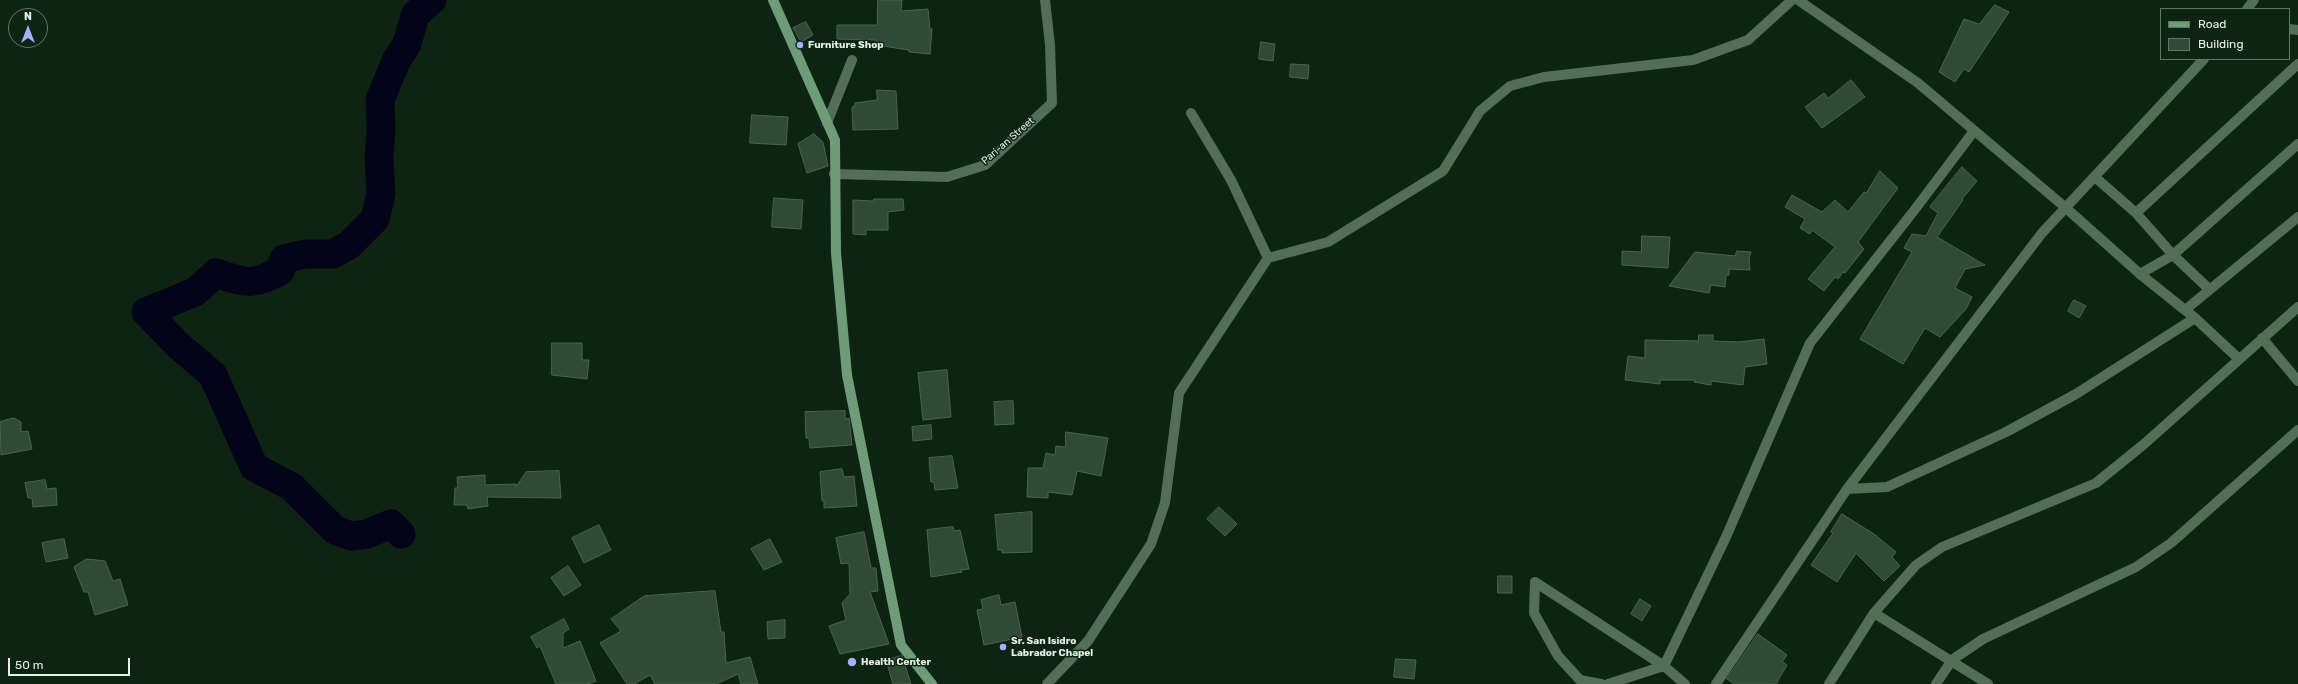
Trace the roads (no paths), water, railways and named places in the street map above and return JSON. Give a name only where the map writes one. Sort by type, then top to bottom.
[{"type":"main road","points":[[773,0],[835,140],[834,174],[836,253],[847,375],[901,645],[932,684]]},
{"type":"street","name":"Pari-an Street","points":[[834,174],[947,177],[984,165],[1052,102],[1050,45],[1045,0]]},
{"type":"street","points":[[1047,684],[1088,641],[1151,544],[1165,503],[1179,393],[1268,258],[1328,242],[1443,171],[1480,112],[1510,86],[1544,77],[1693,60],[1748,40],[1792,0]]},
{"type":"street","points":[[1798,0],[1918,83],[2066,208],[2140,274],[2195,318],[2239,359]]},
{"type":"street","points":[[827,123],[852,60]]},
{"type":"street","points":[[1716,684],[1846,489],[2042,233],[2096,178],[2203,60]]},
{"type":"street","points":[[2136,213],[2298,64]]},
{"type":"street","points":[[1191,113],[1231,180],[1268,258]]},
{"type":"street","points":[[1608,684],[1664,666],[1726,537],[1810,343],[1916,208],[1974,131]]},
{"type":"street","points":[[2140,274],[2173,255],[2298,144]]},
{"type":"street","points":[[2096,178],[2136,213],[2173,255],[2210,289]]},
{"type":"street","points":[[2185,310],[2298,217]]},
{"type":"street","points":[[1829,684],[1874,613],[1916,565],[1942,547],[2096,483],[2143,445],[2298,307]]},
{"type":"street","points":[[1846,489],[1887,487],[2006,432],[2076,394],[2195,318]]},
{"type":"street","points":[[2262,338],[2298,381]]},
{"type":"street","points":[[1936,684],[1952,660],[1983,640],[2136,567],[2170,543],[2298,430]]},
{"type":"street","points":[[1601,684],[1580,680],[1558,656],[1534,613],[1535,582],[1664,666],[1685,684]]},
{"type":"street","points":[[1874,613],[1952,660],[1988,684]]},
{"type":"waterway","points":[[401,534],[391,524],[367,534],[351,536],[335,530],[292,487],[254,467],[213,375],[179,346],[146,312],[195,292],[216,273],[241,281],[255,281],[271,276],[280,271],[284,259],[305,254],[333,254],[349,245],[375,219],[381,194],[379,159],[381,129],[380,100],[396,61],[407,44],[415,15],[432,0]]},
{"type":"place","name":"Furniture Shop","points":[[800,45]]},
{"type":"place","name":"Sr. San Isidro Labrador Chapel","points":[[1003,647]]},
{"type":"place","name":"Health Center","points":[[852,662]]}]
